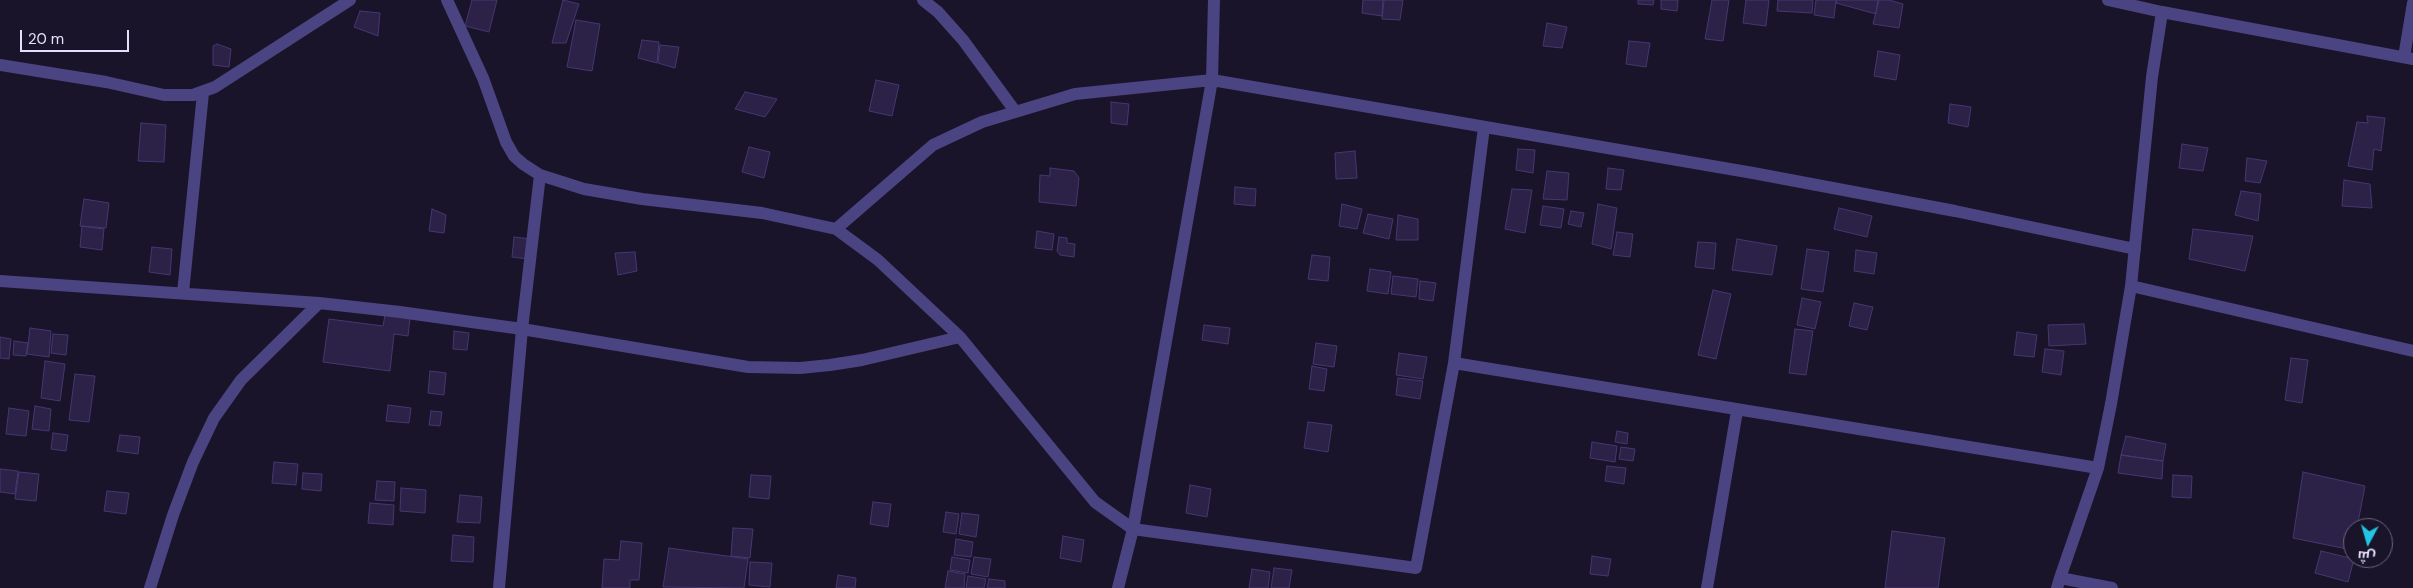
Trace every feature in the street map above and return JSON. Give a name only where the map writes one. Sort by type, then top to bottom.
[{"type":"street","points":[[0,65],[106,82],[164,95],[185,96],[204,93],[292,39],[350,0]]},
{"type":"street","points":[[447,0],[483,78],[506,142],[514,156],[540,176],[584,189],[642,199],[762,213],[836,229],[878,260],[960,337],[1095,502],[1133,529],[1416,568],[1454,363],[1484,127]]},
{"type":"street","points":[[923,0],[938,12],[963,40],[1015,111]]},
{"type":"street","points":[[1118,588],[1133,529],[1212,80],[1214,0]]},
{"type":"street","points":[[2108,0],[2162,12],[2408,58],[2413,2]]},
{"type":"street","points":[[2112,588],[2059,583],[2098,468],[2131,286],[2152,76],[2162,12]]},
{"type":"street","points":[[836,229],[933,145],[982,122],[1075,94],[1212,80],[1955,210],[2135,249]]},
{"type":"street","points":[[183,293],[204,93]]},
{"type":"street","points":[[498,588],[522,329],[540,176]]},
{"type":"street","points":[[0,281],[319,303],[400,312],[522,329],[748,367],[800,368],[830,365],[862,360],[960,337]]},
{"type":"street","points":[[2131,286],[2413,352]]},
{"type":"street","points":[[150,588],[193,462],[214,418],[241,380],[319,303]]},
{"type":"street","points":[[1454,363],[1737,411],[2098,468]]},
{"type":"street","points":[[1707,588],[1737,411]]},
{"type":"building","points":[[472,0],[497,0],[489,32],[465,26]]},
{"type":"building","points":[[563,0],[579,4],[566,43],[552,43]]},
{"type":"building","points":[[1363,0],[1383,0],[1382,16],[1362,13]]},
{"type":"building","points":[[1384,0],[1403,0],[1400,20],[1382,19]]},
{"type":"building","points":[[1638,0],[1654,0],[1653,5],[1638,4]]},
{"type":"building","points":[[1661,0],[1678,0],[1677,11],[1661,9]]},
{"type":"building","points":[[1712,0],[1729,0],[1723,41],[1705,39]]},
{"type":"building","points":[[1746,0],[1769,0],[1766,26],[1743,23]]},
{"type":"building","points":[[1778,0],[1813,0],[1812,13],[1777,11]]},
{"type":"building","points":[[1816,0],[1836,0],[1834,18],[1814,15]]},
{"type":"building","points":[[1837,0],[1878,0],[1876,14],[1836,3]]},
{"type":"building","points":[[1879,0],[1889,0],[1903,4],[1899,28],[1873,24]]},
{"type":"building","points":[[360,11],[380,13],[378,36],[354,27]]},
{"type":"building","points":[[576,20],[600,24],[592,71],[567,67]]},
{"type":"building","points":[[1547,23],[1567,27],[1562,48],[1543,46]]},
{"type":"building","points":[[642,40],[659,42],[657,63],[638,58]]},
{"type":"building","points":[[1629,41],[1650,43],[1646,67],[1626,64]]},
{"type":"building","points":[[217,44],[231,49],[229,67],[213,65],[213,46]]},
{"type":"building","points":[[660,45],[679,47],[675,68],[658,63]]},
{"type":"building","points":[[1878,51],[1900,55],[1896,80],[1874,76]]},
{"type":"building","points":[[876,80],[899,85],[892,116],[869,111]]},
{"type":"building","points":[[745,92],[777,99],[765,117],[735,109]]},
{"type":"building","points":[[1111,102],[1129,104],[1127,125],[1111,123]]},
{"type":"building","points":[[1950,104],[1971,107],[1968,127],[1948,123]]},
{"type":"building","points":[[2367,116],[2385,118],[2381,151],[2374,149],[2372,170],[2348,166],[2357,122],[2368,123]]},
{"type":"building","points":[[141,123],[166,125],[164,162],[138,161]]},
{"type":"building","points":[[2182,144],[2208,148],[2203,171],[2179,168]]},
{"type":"building","points":[[749,147],[770,152],[764,178],[742,172]]},
{"type":"building","points":[[1518,149],[1535,150],[1533,173],[1516,170]]},
{"type":"building","points":[[1355,151],[1357,178],[1336,179],[1335,153]]},
{"type":"building","points":[[2247,158],[2267,161],[2260,183],[2245,181]]},
{"type":"building","points":[[1050,168],[1074,171],[1079,178],[1076,206],[1039,202],[1040,175],[1050,176]]},
{"type":"building","points":[[1608,168],[1624,170],[1621,190],[1606,189]]},
{"type":"building","points":[[1547,171],[1569,173],[1567,200],[1543,199]]},
{"type":"building","points":[[2344,180],[2370,184],[2372,208],[2342,206]]},
{"type":"building","points":[[1235,187],[1256,189],[1255,206],[1234,204]]},
{"type":"building","points":[[1512,189],[1532,190],[1525,233],[1505,229]]},
{"type":"building","points":[[2241,191],[2261,194],[2258,221],[2235,215]]},
{"type":"building","points":[[84,199],[109,203],[106,228],[80,226]]},
{"type":"building","points":[[1342,204],[1362,209],[1357,229],[1339,226]]},
{"type":"building","points":[[1598,204],[1617,208],[1611,249],[1592,244]]},
{"type":"building","points":[[1543,206],[1564,209],[1561,228],[1540,225]]},
{"type":"building","points":[[1839,208],[1872,216],[1867,237],[1834,229]]},
{"type":"building","points":[[432,209],[446,215],[444,233],[429,231]]},
{"type":"building","points":[[1571,211],[1584,213],[1581,227],[1568,224]]},
{"type":"building","points":[[1368,214],[1393,219],[1389,239],[1363,233]]},
{"type":"building","points":[[1398,215],[1418,219],[1418,240],[1396,240]]},
{"type":"building","points":[[82,226],[104,229],[102,250],[80,247]]},
{"type":"building","points":[[2193,229],[2253,236],[2245,271],[2189,259]]},
{"type":"building","points":[[1037,231],[1054,234],[1052,250],[1035,248]]},
{"type":"building","points":[[1617,232],[1633,234],[1630,257],[1613,255]]},
{"type":"building","points":[[514,237],[531,239],[528,259],[512,257]]},
{"type":"building","points":[[1059,237],[1067,238],[1067,243],[1075,244],[1074,257],[1060,255],[1057,251]]},
{"type":"building","points":[[1737,239],[1777,246],[1772,275],[1732,270]]},
{"type":"building","points":[[1698,242],[1716,243],[1714,269],[1695,267]]},
{"type":"building","points":[[152,247],[172,249],[170,275],[149,272]]},
{"type":"building","points":[[1807,249],[1829,252],[1823,292],[1801,289]]},
{"type":"building","points":[[1856,250],[1877,253],[1874,274],[1854,271]]},
{"type":"building","points":[[635,252],[637,271],[618,275],[615,253]]},
{"type":"building","points":[[1312,255],[1330,257],[1328,281],[1308,279]]},
{"type":"building","points":[[1370,269],[1391,272],[1388,294],[1367,291]]},
{"type":"building","points":[[1393,276],[1418,279],[1416,297],[1391,294]]},
{"type":"building","points":[[1420,281],[1436,283],[1433,301],[1419,299]]},
{"type":"building","points":[[1713,290],[1731,294],[1716,359],[1698,355]]},
{"type":"building","points":[[1802,298],[1821,302],[1815,329],[1797,325]]},
{"type":"building","points":[[1854,303],[1873,307],[1867,330],[1849,326]]},
{"type":"building","points":[[385,315],[410,318],[408,336],[394,334],[390,371],[323,362],[329,319],[383,326]]},
{"type":"building","points":[[2084,324],[2086,344],[2049,346],[2048,325]]},
{"type":"building","points":[[1204,325],[1230,328],[1228,344],[1202,340]]},
{"type":"building","points":[[30,328],[51,331],[49,357],[27,354]]},
{"type":"building","points":[[1795,329],[1813,331],[1806,375],[1789,373]]},
{"type":"building","points":[[454,331],[469,333],[467,350],[453,349]]},
{"type":"building","points":[[2017,332],[2037,335],[2034,357],[2014,355]]},
{"type":"building","points":[[53,334],[68,335],[66,355],[51,353]]},
{"type":"building","points":[[0,337],[11,339],[9,359],[0,358]]},
{"type":"building","points":[[14,341],[28,343],[26,356],[13,355]]},
{"type":"building","points":[[1316,343],[1337,346],[1334,367],[1313,364]]},
{"type":"building","points":[[2045,349],[2064,351],[2061,375],[2042,372]]},
{"type":"building","points":[[1399,353],[1427,357],[1423,379],[1396,375]]},
{"type":"building","points":[[2291,358],[2308,360],[2302,403],[2285,400]]},
{"type":"building","points":[[45,361],[65,364],[60,401],[41,398]]},
{"type":"building","points":[[1312,366],[1327,369],[1324,391],[1309,389]]},
{"type":"building","points":[[430,371],[446,373],[444,395],[428,393]]},
{"type":"building","points":[[75,374],[95,376],[89,422],[69,420]]},
{"type":"building","points":[[1398,378],[1423,381],[1420,399],[1396,395]]},
{"type":"building","points":[[388,405],[411,408],[409,423],[386,421]]},
{"type":"building","points":[[35,406],[51,409],[49,431],[32,429]]},
{"type":"building","points":[[9,408],[29,411],[26,436],[6,434]]},
{"type":"building","points":[[431,411],[442,412],[440,426],[429,425]]},
{"type":"building","points":[[1308,422],[1332,425],[1328,452],[1304,448]]},
{"type":"building","points":[[1617,431],[1628,433],[1627,444],[1615,442]]},
{"type":"building","points":[[53,433],[68,435],[66,451],[51,449]]},
{"type":"building","points":[[120,435],[140,437],[138,454],[117,451]]},
{"type":"building","points":[[2126,436],[2166,444],[2163,461],[2121,455]]},
{"type":"building","points":[[1592,442],[1617,446],[1615,462],[1590,458]]},
{"type":"building","points":[[1621,447],[1635,449],[1633,461],[1619,459]]},
{"type":"building","points":[[2121,455],[2163,461],[2162,479],[2118,473]]},
{"type":"building","points":[[274,462],[298,464],[296,485],[272,483]]},
{"type":"building","points":[[1607,466],[1626,468],[1624,484],[1605,481]]},
{"type":"building","points":[[0,469],[18,471],[15,494],[0,492]]},
{"type":"building","points":[[19,472],[39,474],[36,501],[15,499]]},
{"type":"building","points":[[2303,472],[2365,486],[2359,518],[2343,518],[2343,548],[2293,538]]},
{"type":"building","points":[[303,473],[322,474],[321,491],[302,489]]},
{"type":"building","points":[[751,475],[771,476],[769,499],[749,497]]},
{"type":"building","points":[[2173,475],[2192,476],[2191,498],[2172,497]]},
{"type":"building","points":[[377,481],[395,482],[394,501],[375,500]]},
{"type":"building","points":[[1190,485],[1211,489],[1207,517],[1186,513]]},
{"type":"building","points":[[401,488],[426,490],[425,513],[400,511]]},
{"type":"building","points":[[107,491],[129,493],[126,514],[104,511]]},
{"type":"building","points":[[460,495],[482,497],[480,523],[457,522]]},
{"type":"building","points":[[873,502],[891,504],[888,527],[870,524]]},
{"type":"building","points":[[370,503],[394,505],[393,525],[368,523]]},
{"type":"building","points":[[946,512],[959,514],[956,534],[943,532]]},
{"type":"building","points":[[962,513],[979,515],[976,537],[959,534]]},
{"type":"building","points":[[733,528],[753,529],[750,558],[731,556]]},
{"type":"building","points":[[1892,531],[1945,538],[1938,588],[1885,588]]},
{"type":"building","points":[[453,535],[474,537],[473,562],[451,561]]},
{"type":"building","points":[[1063,536],[1084,540],[1081,562],[1060,558]]},
{"type":"building","points":[[956,539],[973,542],[971,557],[954,555]]},
{"type":"building","points":[[621,541],[642,543],[639,580],[630,580],[630,588],[602,588],[604,559],[619,560]]},
{"type":"building","points":[[669,548],[748,559],[744,588],[663,587]]},
{"type":"building","points":[[2321,551],[2343,556],[2343,568],[2352,568],[2348,582],[2315,573]]},
{"type":"building","points":[[1592,556],[1611,559],[1608,576],[1590,574]]},
{"type":"building","points":[[952,557],[970,560],[968,573],[950,570]]},
{"type":"building","points":[[974,557],[991,559],[988,577],[971,574]]},
{"type":"building","points":[[750,562],[772,563],[770,587],[749,585]]},
{"type":"building","points":[[1274,568],[1292,570],[1289,588],[1271,588]]},
{"type":"building","points":[[1252,569],[1270,572],[1268,588],[1249,588]]},
{"type":"building","points":[[948,571],[965,574],[964,588],[945,588]]},
{"type":"building","points":[[838,575],[856,578],[855,588],[836,588]]},
{"type":"building","points":[[968,576],[986,579],[984,588],[966,588]]},
{"type":"building","points":[[989,579],[1005,581],[1005,588],[987,588]]}]
